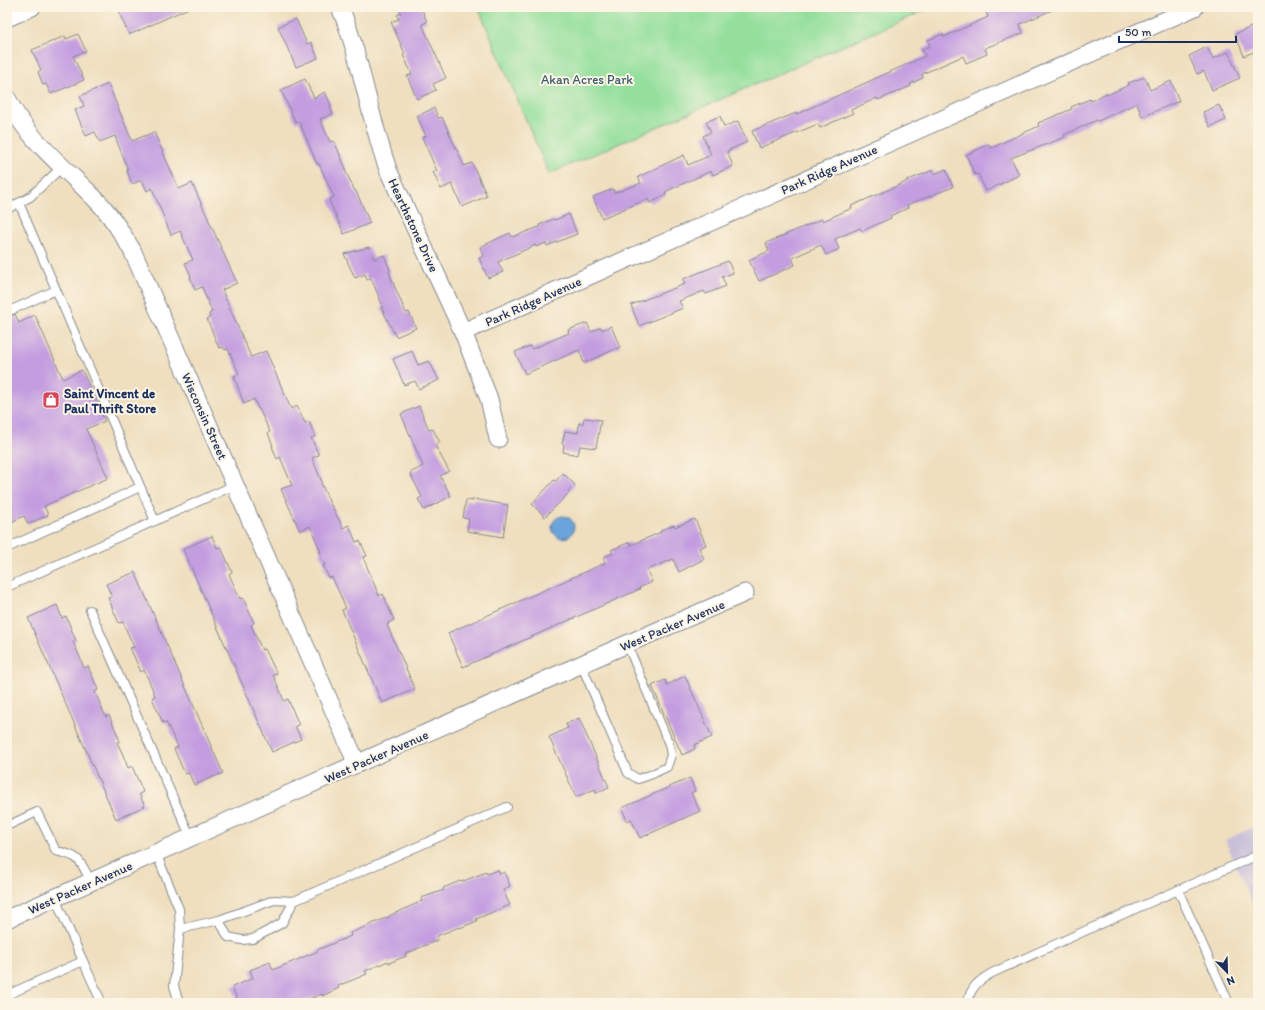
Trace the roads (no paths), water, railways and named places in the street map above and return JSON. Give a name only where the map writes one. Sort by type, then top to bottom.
[{"type":"street","points":[[7,18],[32,7]]},
{"type":"street","name":"Hearthstone Drive","points":[[340,7],[350,31],[381,150],[389,172],[463,332],[489,399],[498,439]]},
{"type":"street","name":"Park Ridge Avenue","points":[[463,332],[1195,7]]},
{"type":"street","name":"Wisconsin Street","points":[[7,98],[13,111],[34,138],[102,206],[116,223],[133,252],[357,764]]},
{"type":"street","name":"West Packer Avenue","points":[[7,920],[581,664],[745,593]]},
{"type":"lane","points":[[7,209],[30,197],[62,167]]},
{"type":"lane","points":[[19,203],[154,521]]},
{"type":"lane","points":[[7,312],[56,290]]},
{"type":"lane","points":[[7,587],[235,485]]},
{"type":"lane","points":[[7,548],[140,487]]},
{"type":"lane","points":[[90,610],[191,838]]},
{"type":"lane","points":[[581,664],[628,773],[638,778],[650,775],[667,767],[671,755],[670,744],[627,644]]},
{"type":"lane","points":[[180,929],[219,920],[274,900],[294,902],[507,807]]},
{"type":"lane","points":[[7,826],[38,812],[56,851],[71,854],[80,861],[91,882]]},
{"type":"lane","points":[[156,853],[179,909],[180,929],[174,986],[180,1003]]},
{"type":"lane","points":[[967,1003],[969,995],[978,981],[992,973],[1258,855]]},
{"type":"lane","points":[[1178,890],[1229,1003]]},
{"type":"lane","points":[[55,898],[100,999],[98,1003]]},
{"type":"lane","points":[[219,920],[228,937],[242,940],[253,939],[282,923],[294,902]]},
{"type":"lane","points":[[7,995],[83,961]]},
{"type":"water","points":[[563,516],[571,519],[574,527],[571,535],[563,538],[555,535],[552,527],[555,519]]},
{"type":"place","name":"Saint Vincent de Paul Thrift Store","points":[[51,400]]},
{"type":"park label","name":"Akan Acres Park","points":[[587,79]]}]
